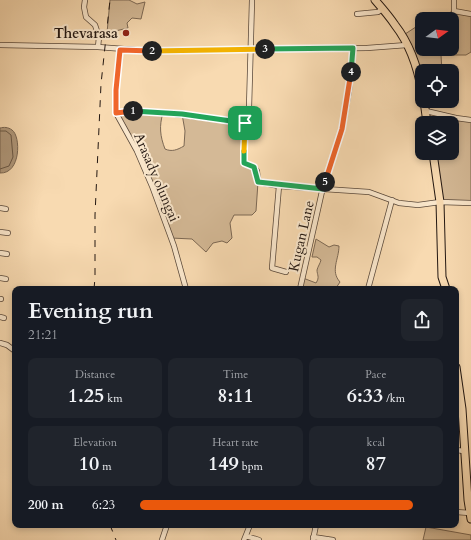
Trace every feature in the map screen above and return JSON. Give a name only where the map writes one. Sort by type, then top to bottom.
[{"type":"highway","points":[[375,0],[396,26],[407,45],[415,68]]},
{"type":"highway","points":[[425,108],[426,116]]},
{"type":"highway","points":[[434,160],[440,202],[441,261],[442,276],[445,286]]},
{"type":"highway","points":[[459,399],[470,516]]},
{"type":"street","points":[[84,0],[86,17],[95,25],[99,37],[98,48]]},
{"type":"street","points":[[252,0],[249,108],[245,123],[244,163],[254,167],[258,182],[279,186],[368,192],[399,203],[418,205],[440,202],[471,202]]},
{"type":"street","points":[[454,0],[454,11],[471,14]]},
{"type":"street","points":[[357,14],[378,12],[382,9]]},
{"type":"street","points":[[0,45],[120,50],[353,48],[407,45]]},
{"type":"street","name":"Kugan Lane","points":[[301,286],[323,189],[342,129],[349,91],[353,48]]},
{"type":"street","name":"Arasady olungai","points":[[120,50],[116,90],[116,113],[137,151],[152,186],[174,246],[185,286]]},
{"type":"street","points":[[116,113],[133,111],[182,114],[245,123]]},
{"type":"street","points":[[426,111],[471,120]]},
{"type":"street","points":[[279,186],[272,268],[286,272]]},
{"type":"street","points":[[369,286],[392,200]]},
{"type":"street","points":[[0,208],[6,209]]},
{"type":"street","points":[[0,232],[8,233]]},
{"type":"street","points":[[0,253],[7,254]]},
{"type":"street","points":[[0,278],[6,279]]},
{"type":"street","points":[[0,343],[7,345],[12,349]]},
{"type":"street","points":[[459,450],[464,451]]},
{"type":"street","points":[[459,513],[470,516]]},
{"type":"street","points":[[162,540],[166,528]]},
{"type":"street","points":[[249,528],[245,538],[259,540]]},
{"type":"street","points":[[315,528],[313,539],[333,540]]},
{"type":"shaded area","points":[[110,0],[129,0],[137,4],[145,2],[141,19],[132,18],[127,23],[128,28],[107,33]]},
{"type":"shaded area","points":[[454,11],[471,14],[471,52],[466,55],[459,55],[459,12],[451,12]]},
{"type":"shaded area","points":[[415,28],[415,56],[441,56],[442,64],[415,64],[415,69],[402,36]]},
{"type":"shaded area","points":[[426,111],[451,116],[426,116]]},
{"type":"shaded area","points":[[116,113],[163,113],[161,135],[165,149],[170,150],[184,146],[185,131],[182,114],[245,123],[244,163],[254,167],[258,182],[256,211],[252,215],[234,215],[230,223],[232,238],[227,243],[222,241],[213,243],[206,252],[192,239],[171,238],[137,151]]},
{"type":"shaded area","points":[[459,118],[471,120],[471,203],[440,202],[434,160],[459,160]]},
{"type":"shaded area","points":[[316,239],[329,247],[334,245],[339,246],[335,269],[337,278],[340,282],[337,286],[301,286],[303,278],[316,283],[318,279],[317,270],[321,260],[317,257],[312,257]]},
{"type":"shaded area","points":[[426,528],[471,535],[471,540],[423,540]]},
{"type":"water","points":[[0,128],[9,128],[12,130],[17,139],[18,147],[12,168],[7,172],[0,173]]},
{"type":"railway","points":[[94,286],[95,215],[101,84],[110,0]]},
{"type":"railway","points":[[111,528],[116,540]]},
{"type":"place","name":"Thevarasa","points":[[126,33]]},
{"type":"route","points":[[353,48],[349,91],[342,129],[323,189],[279,186],[258,182],[254,167],[244,163],[245,123],[214,118],[200,118],[182,114],[133,111],[116,113],[116,90],[120,50],[150,51],[353,48]]}]
